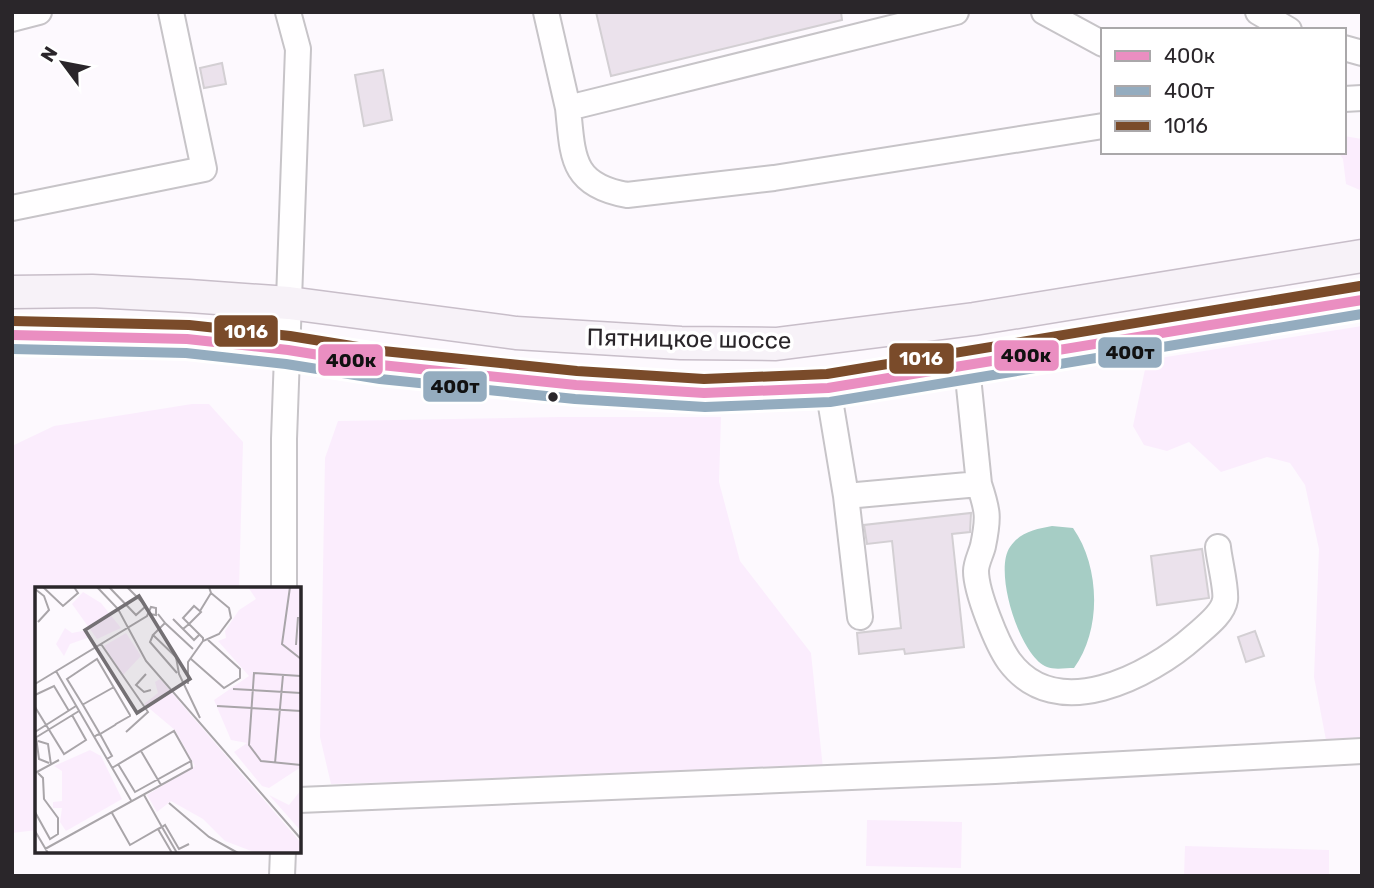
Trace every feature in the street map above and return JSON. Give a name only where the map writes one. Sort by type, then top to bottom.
[{"type":"main road","name":"Пятницкое шоссе","points":[[12,292],[92,291],[289,303],[516,333],[681,344],[776,344],[974,319],[1362,256]]},
{"type":"main road","name":"Пятницкое шоссе","points":[[12,335],[187,339],[288,350],[380,365],[576,385],[704,393],[828,388],[1362,300]]},
{"type":"street","points":[[12,19],[38,12]]},
{"type":"street","points":[[12,208],[204,169],[171,12]]},
{"type":"street","points":[[284,587],[284,439],[298,49],[288,12]]},
{"type":"street","points":[[546,12],[568,108],[573,152],[582,174],[594,186],[607,191],[627,195],[774,178],[1101,126]]},
{"type":"street","points":[[568,108],[956,12]]},
{"type":"street","points":[[1044,12],[1101,43]]},
{"type":"street","points":[[1258,12],[1286,28]]},
{"type":"street","points":[[967,367],[979,484],[988,513],[976,571],[988,621],[1007,659],[1024,678],[1042,688],[1071,691],[1105,689],[1139,675],[1176,652],[1213,619],[1225,600],[1218,547]]},
{"type":"street","points":[[828,388],[846,496],[860,617]]},
{"type":"street","points":[[846,496],[979,484]]},
{"type":"street","points":[[301,800],[982,772],[1362,751]]},
{"type":"street","points":[[282,876],[283,853]]},
{"type":"shaded area","points":[[1346,136],[1362,139],[1362,191],[1346,184],[1343,159],[1339,154],[1346,154]]},
{"type":"shaded area","points":[[1362,326],[1362,740],[1326,740],[1314,677],[1319,549],[1305,485],[1290,463],[1267,457],[1221,472],[1189,442],[1167,451],[1144,445],[1133,426],[1147,360]]},
{"type":"shaded area","points":[[192,404],[209,404],[243,442],[239,587],[35,587],[35,830],[12,833],[12,446],[54,426]]},
{"type":"shaded area","points":[[721,417],[719,482],[740,561],[811,653],[823,769],[331,784],[320,737],[325,458],[338,421]]},
{"type":"shaded area","points":[[1052,526],[1073,528],[1082,543],[1093,579],[1093,617],[1083,653],[1074,668],[1050,668],[1037,660],[1019,631],[1007,593],[1005,574],[1010,547],[1023,535]]},
{"type":"shaded area","points":[[867,820],[962,822],[961,868],[866,866]]},
{"type":"shaded area","points":[[1185,846],[1329,850],[1329,876],[1184,876]]},
{"type":"building","points":[[596,12],[841,12],[842,20],[611,76]]},
{"type":"building","points":[[222,63],[226,84],[204,88],[200,68]]},
{"type":"building","points":[[383,70],[392,120],[364,126],[355,75]]},
{"type":"building","points":[[971,513],[970,532],[952,534],[964,647],[905,654],[904,649],[859,654],[857,633],[901,628],[892,541],[867,544],[864,525]]},
{"type":"building","points":[[1202,549],[1209,598],[1157,605],[1151,556]]},
{"type":"building","points":[[1255,631],[1264,656],[1246,662],[1238,637]]},
{"type":"transit line","name":"1016","points":[[12,321],[189,325],[290,336],[383,351],[577,371],[704,379],[827,374],[1360,286]]},
{"type":"transit line","name":"400к","points":[[12,335],[187,339],[288,350],[381,365],[576,385],[704,393],[828,388],[1362,300]]},
{"type":"transit line","name":"400т","points":[[12,349],[186,353],[286,364],[380,379],[575,399],[705,407],[830,402],[1362,314]]}]
